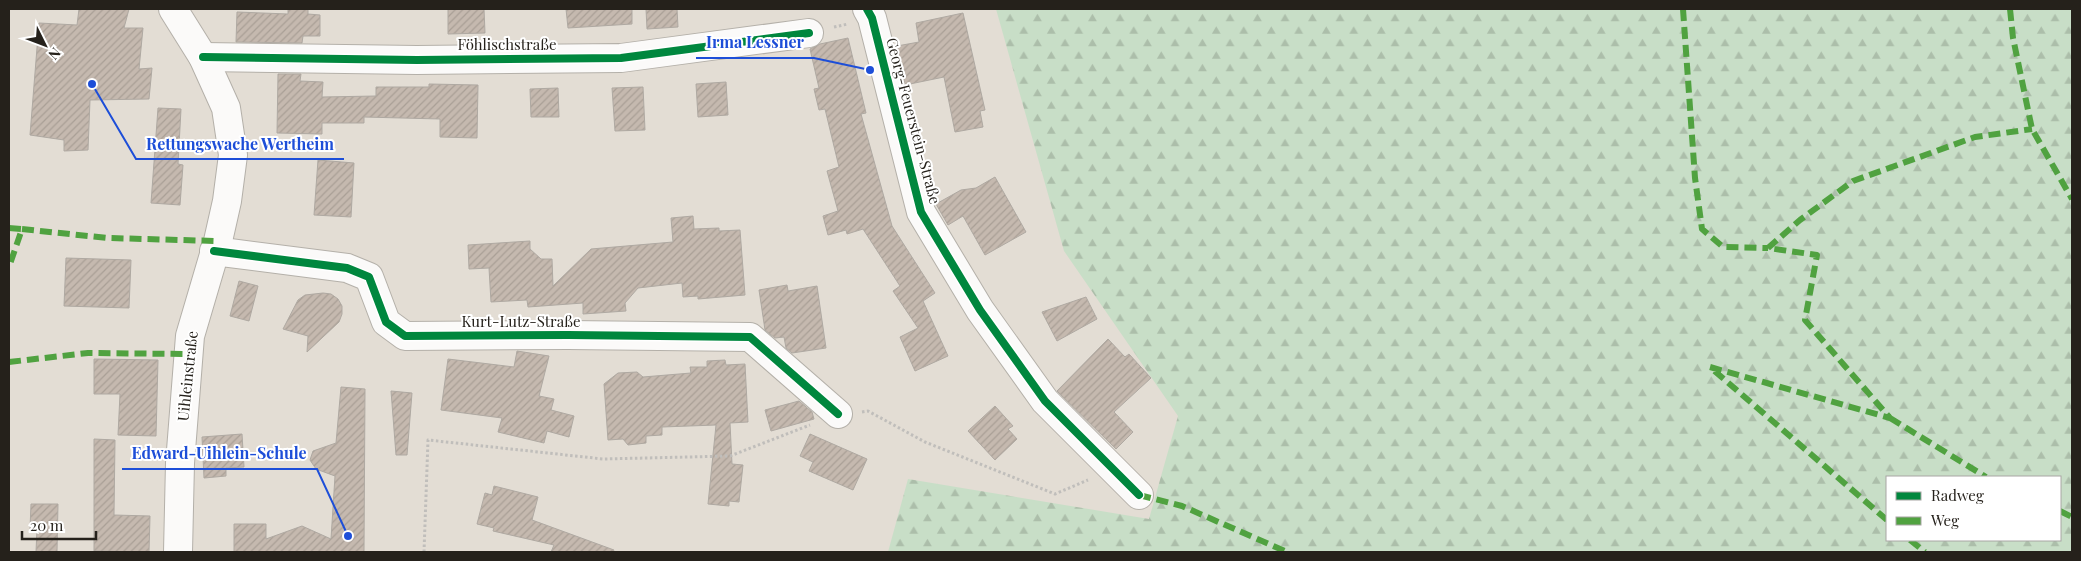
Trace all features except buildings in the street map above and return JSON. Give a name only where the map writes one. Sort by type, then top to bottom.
[{"type":"street","name":"Uihleinstraße","points":[[173,9],[203,57],[226,108],[233,155],[227,201],[190,336],[180,463],[178,552]]},
{"type":"street","name":"Georg-Feuerstein-Straße","points":[[869,14],[922,212],[980,310],[1046,401],[1139,496]]},
{"type":"street","name":"Föhlischstraße","points":[[203,57],[417,60],[621,58],[809,33]]},
{"type":"street","name":"Kurt-Lutz-Straße","points":[[214,251],[347,268],[369,277],[386,322],[405,336],[568,335],[750,338],[838,414]]},
{"type":"path","points":[[809,33],[869,14]]},
{"type":"path","points":[[424,552],[428,440],[603,459],[730,456],[838,414],[868,411],[925,442],[1055,494],[1093,478]]},
{"type":"green space","points":[[996,9],[2072,9],[2072,552],[888,552],[908,479],[1149,519],[1178,416],[1064,251]]},
{"type":"marked path","points":[[1683,9],[1695,178],[1702,229],[1723,247],[1768,248]]},
{"type":"marked path","points":[[2010,9],[2013,38],[2032,129],[2072,199]]},
{"type":"marked path","points":[[1886,519],[1710,367],[1890,418],[1805,320],[1817,255],[1768,248],[1800,220],[1853,181],[1975,137],[2032,129]]},
{"type":"marked path","points":[[9,228],[22,229],[9,267]]},
{"type":"marked path","points":[[22,229],[107,238],[218,241]]},
{"type":"marked path","points":[[9,362],[88,353],[188,354]]},
{"type":"marked path","points":[[1890,418],[1984,476]]},
{"type":"marked path","points":[[1139,495],[1182,506],[1287,552]]},
{"type":"marked path","points":[[2061,512],[2072,517]]},
{"type":"marked path","points":[[1911,541],[1925,552]]},
{"type":"cycle path","points":[[867,9],[872,18],[921,212],[980,310],[1045,401],[1139,495]]},
{"type":"cycle path","points":[[203,57],[417,60],[621,58],[809,33]]},
{"type":"cycle path","points":[[214,251],[347,268],[369,277],[386,322],[405,336],[750,337],[838,414]]},
{"type":"place","name":"Irma Lessner","points":[[870,70]]},
{"type":"place","name":"Rettungswache Wertheim","points":[[92,84]]},
{"type":"place","name":"Edward-Uihlein-Schule","points":[[348,536]]}]
